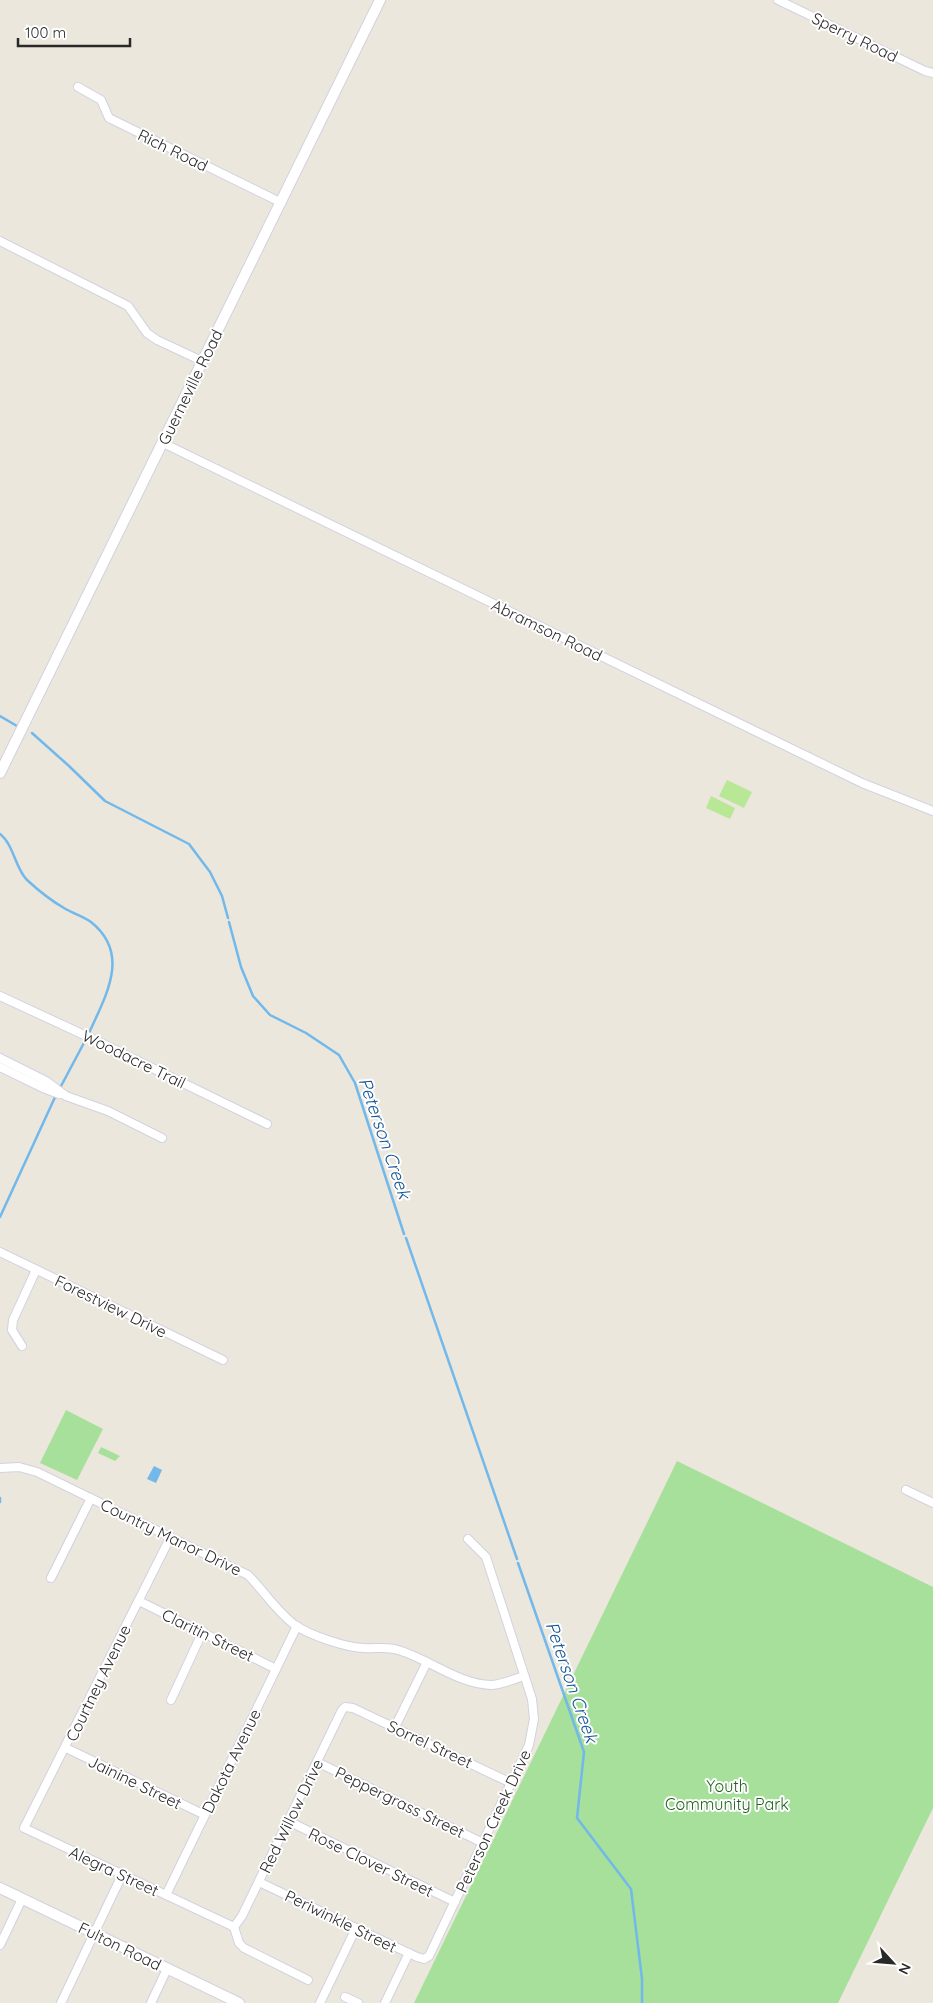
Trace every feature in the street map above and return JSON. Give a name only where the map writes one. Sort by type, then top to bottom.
[{"type":"main road","name":"Guerneville Road","points":[[0,773],[380,0]]},
{"type":"main road","name":"Fulton Road","points":[[0,1888],[239,2003]]},
{"type":"street","name":"Sperry Road","points":[[778,0],[925,71],[933,73]]},
{"type":"street","name":"Rich Road","points":[[78,87],[101,100],[108,118],[280,202]]},
{"type":"street","points":[[0,242],[128,306],[147,333],[157,340],[202,361]]},
{"type":"street","name":"Abramson Road","points":[[163,443],[862,783],[933,811]]},
{"type":"street","name":"Woodacre Trail","points":[[0,996],[267,1124]]},
{"type":"street","points":[[0,1058],[46,1081],[66,1096]]},
{"type":"street","points":[[0,1067],[43,1088],[101,1108],[162,1138]]},
{"type":"street","name":"Forestview Drive","points":[[0,1252],[223,1360]]},
{"type":"street","points":[[22,1346],[12,1330],[12,1320],[36,1270]]},
{"type":"street","name":"Country Manor Drive","points":[[0,1468],[12,1467],[32,1470],[248,1575],[264,1591],[283,1615],[297,1626],[353,1648],[391,1648],[466,1680],[493,1685],[524,1676]]},
{"type":"street","points":[[906,1490],[933,1503]]},
{"type":"street","points":[[51,1578],[91,1498]]},
{"type":"street","name":"Courtney Avenue","points":[[24,1828],[66,1748],[99,1677],[170,1538]]},
{"type":"street","name":"Peterson Creek Drive","points":[[424,1958],[429,1956],[529,1745],[534,1719],[532,1699],[486,1557],[468,1539]]},
{"type":"street","name":"Claritin Street","points":[[139,1601],[203,1631],[276,1669]]},
{"type":"street","name":"Dakota Avenue","points":[[166,1895],[297,1626]]},
{"type":"street","points":[[171,1700],[203,1631]]},
{"type":"street","points":[[395,1728],[426,1662]]},
{"type":"street","name":"Sorrel Street","points":[[348,1707],[511,1783]]},
{"type":"street","name":"Red Willow Drive","points":[[234,1927],[242,1916],[259,1882],[342,1710],[348,1707]]},
{"type":"street","name":"Jainine Street","points":[[66,1748],[205,1815]]},
{"type":"street","name":"Peppergrass Street","points":[[317,1762],[483,1843]]},
{"type":"street","name":"Rose Clover Street","points":[[288,1821],[455,1902]]},
{"type":"street","name":"Alegra Street","points":[[24,1828],[234,1927]]},
{"type":"street","points":[[60,2003],[122,1875]]},
{"type":"street","name":"Periwinkle Street","points":[[259,1882],[409,1954],[424,1958]]},
{"type":"street","points":[[0,1945],[22,1899]]},
{"type":"street","points":[[234,1927],[239,1942],[244,1948],[308,1980]]},
{"type":"street","points":[[320,2003],[356,1928]]},
{"type":"street","points":[[385,2003],[409,1954]]},
{"type":"street","points":[[151,2003],[167,1969]]},
{"type":"street","points":[[345,1997],[358,2003]]},
{"type":"green space","points":[[727,780],[752,792],[744,808],[719,796]]},
{"type":"green space","points":[[711,796],[735,808],[730,819],[706,808]]},
{"type":"green space","points":[[66,1410],[103,1429],[77,1480],[40,1463]]},
{"type":"green space","points":[[101,1447],[120,1456],[115,1461],[98,1453]]},
{"type":"green space","name":"Youth Community Park","points":[[677,1461],[933,1587],[933,1808],[838,2003],[414,2003]]},
{"type":"water","points":[[154,1466],[162,1470],[156,1483],[147,1479]]},
{"type":"waterway","name":"Peterson Creek","points":[[0,716],[17,726]]},
{"type":"waterway","name":"Peterson Creek","points":[[32,733],[105,801],[189,844],[210,872],[222,896],[228,918]]},
{"type":"waterway","points":[[0,834],[8,844],[27,880],[54,902],[91,922],[103,934],[110,948],[112,961],[108,990],[89,1033]]},
{"type":"waterway","name":"Peterson Creek","points":[[229,922],[241,967],[253,996],[270,1015],[306,1033],[339,1055],[355,1083],[404,1234]]},
{"type":"waterway","points":[[60,1088],[86,1039]]},
{"type":"waterway","points":[[0,1217],[56,1095]]},
{"type":"waterway","name":"Peterson Creek","points":[[406,1238],[517,1559]]},
{"type":"waterway","name":"Peterson Creek","points":[[518,1563],[584,1752],[577,1818],[631,1889],[642,1979],[642,2003]]}]
